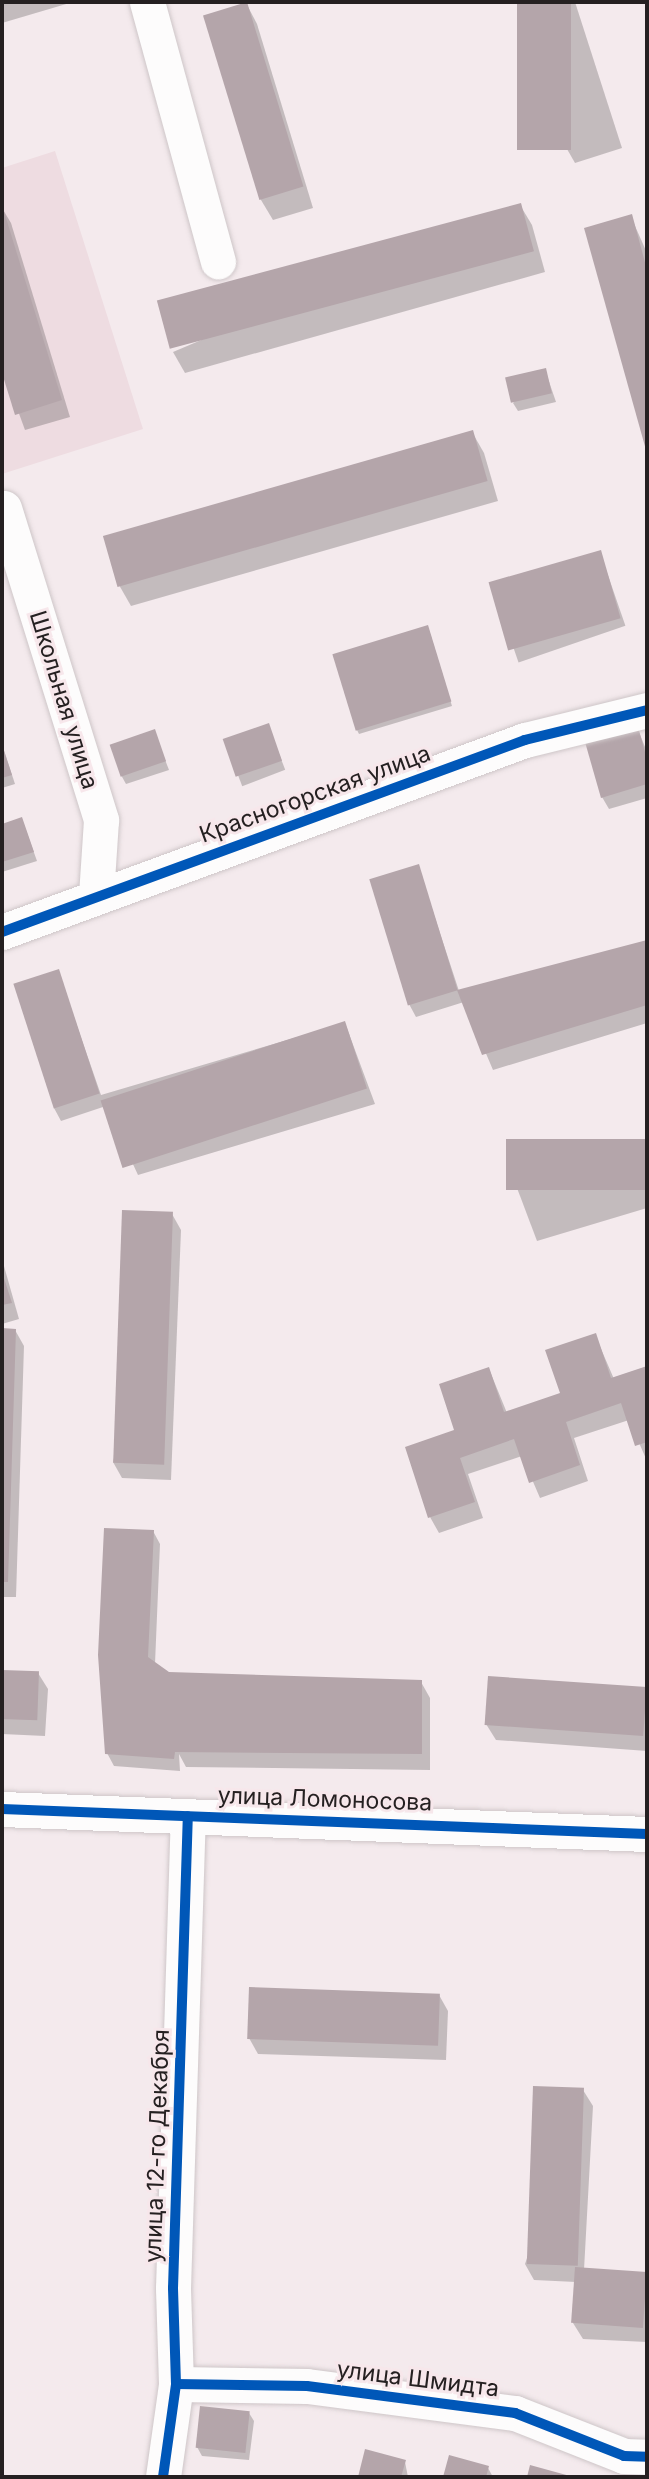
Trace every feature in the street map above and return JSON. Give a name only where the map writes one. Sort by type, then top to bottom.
[{"type":"street","points":[[147,2],[218,261]]},
{"type":"street","name":"Школьная улица","points":[[4,508],[101,820],[96,895]]},
{"type":"street","name":"Красногорская улица","points":[[2,932],[96,895],[524,740],[647,710]]},
{"type":"street","name":"улица Ломоносова","points":[[2,1809],[647,1834]]},
{"type":"street","name":"улица 12-го Декабря","points":[[163,2477],[176,2384],[173,2288],[187,1816]]},
{"type":"street","name":"улица Шмидта","points":[[176,2384],[307,2386],[515,2413],[629,2463]]},
{"type":"shaded area","points":[[55,151],[143,429],[2,474],[2,168]]},
{"type":"building","points":[[247,2],[303,187],[259,200],[203,15]]},
{"type":"building","points":[[517,2],[571,2],[571,150],[517,150]]},
{"type":"building","points":[[521,203],[534,251],[170,349],[157,301]]},
{"type":"building","points":[[2,205],[62,400],[15,415],[2,373]]},
{"type":"building","points":[[632,214],[647,270],[646,450],[584,228]]},
{"type":"building","points":[[546,368],[552,393],[511,403],[505,377]]},
{"type":"building","points":[[473,430],[488,481],[118,587],[103,536]]},
{"type":"building","points":[[601,550],[621,618],[508,650],[489,582]]},
{"type":"building","points":[[428,625],[451,702],[356,731],[332,654]]},
{"type":"building","points":[[636,720],[647,759],[647,784],[601,798],[583,735]]},
{"type":"building","points":[[269,723],[282,761],[236,777],[223,739]]},
{"type":"building","points":[[155,729],[166,761],[121,777],[110,745]]},
{"type":"building","points":[[2,745],[12,775],[2,778]]},
{"type":"building","points":[[22,817],[34,852],[2,862],[2,824]]},
{"type":"building","points":[[419,864],[458,990],[408,1005],[369,879]]},
{"type":"building","points":[[647,940],[647,1005],[482,1055],[457,990]]},
{"type":"building","points":[[59,969],[99,1094],[54,1108],[13,984]]},
{"type":"building","points":[[345,1021],[367,1089],[123,1168],[101,1100]]},
{"type":"building","points":[[506,1139],[647,1139],[647,1190],[506,1190]]},
{"type":"building","points":[[122,1210],[173,1212],[164,1465],[113,1463]]},
{"type":"building","points":[[2,1272],[12,1303],[2,1305]]},
{"type":"building","points":[[2,1328],[16,1329],[8,1582],[2,1582]]},
{"type":"building","points":[[596,1333],[611,1378],[647,1366],[647,1442],[635,1446],[621,1403],[566,1422],[580,1465],[529,1483],[514,1439],[460,1458],[475,1502],[428,1518],[405,1447],[454,1430],[439,1384],[489,1367],[504,1412],[560,1393],[545,1350]]},
{"type":"building","points":[[104,1528],[154,1530],[148,1657],[169,1672],[422,1680],[422,1754],[175,1752],[174,1759],[105,1754],[98,1655]]},
{"type":"building","points":[[2,1670],[39,1671],[37,1720],[2,1719]]},
{"type":"building","points":[[488,1676],[647,1687],[643,1736],[485,1725]]},
{"type":"building","points":[[249,1987],[440,1994],[438,2046],[247,2039]]},
{"type":"building","points":[[533,2086],[584,2088],[578,2266],[527,2264]]},
{"type":"building","points":[[575,2267],[647,2272],[643,2328],[571,2323]]},
{"type":"building","points":[[200,2406],[250,2411],[245,2453],[196,2448]]},
{"type":"building","points":[[365,2449],[406,2460],[401,2477],[358,2477]]},
{"type":"building","points":[[449,2455],[489,2466],[486,2477],[443,2477]]},
{"type":"building","points":[[530,2465],[570,2476],[570,2477],[527,2477]]},
{"type":"cycle path","points":[[2,932],[525,740],[647,710]]},
{"type":"cycle path","points":[[2,1809],[647,1834]]},
{"type":"cycle path","points":[[163,2477],[176,2384],[173,2288],[188,1816]]},
{"type":"cycle path","points":[[176,2384],[307,2386],[515,2413],[624,2456],[647,2457]]}]
